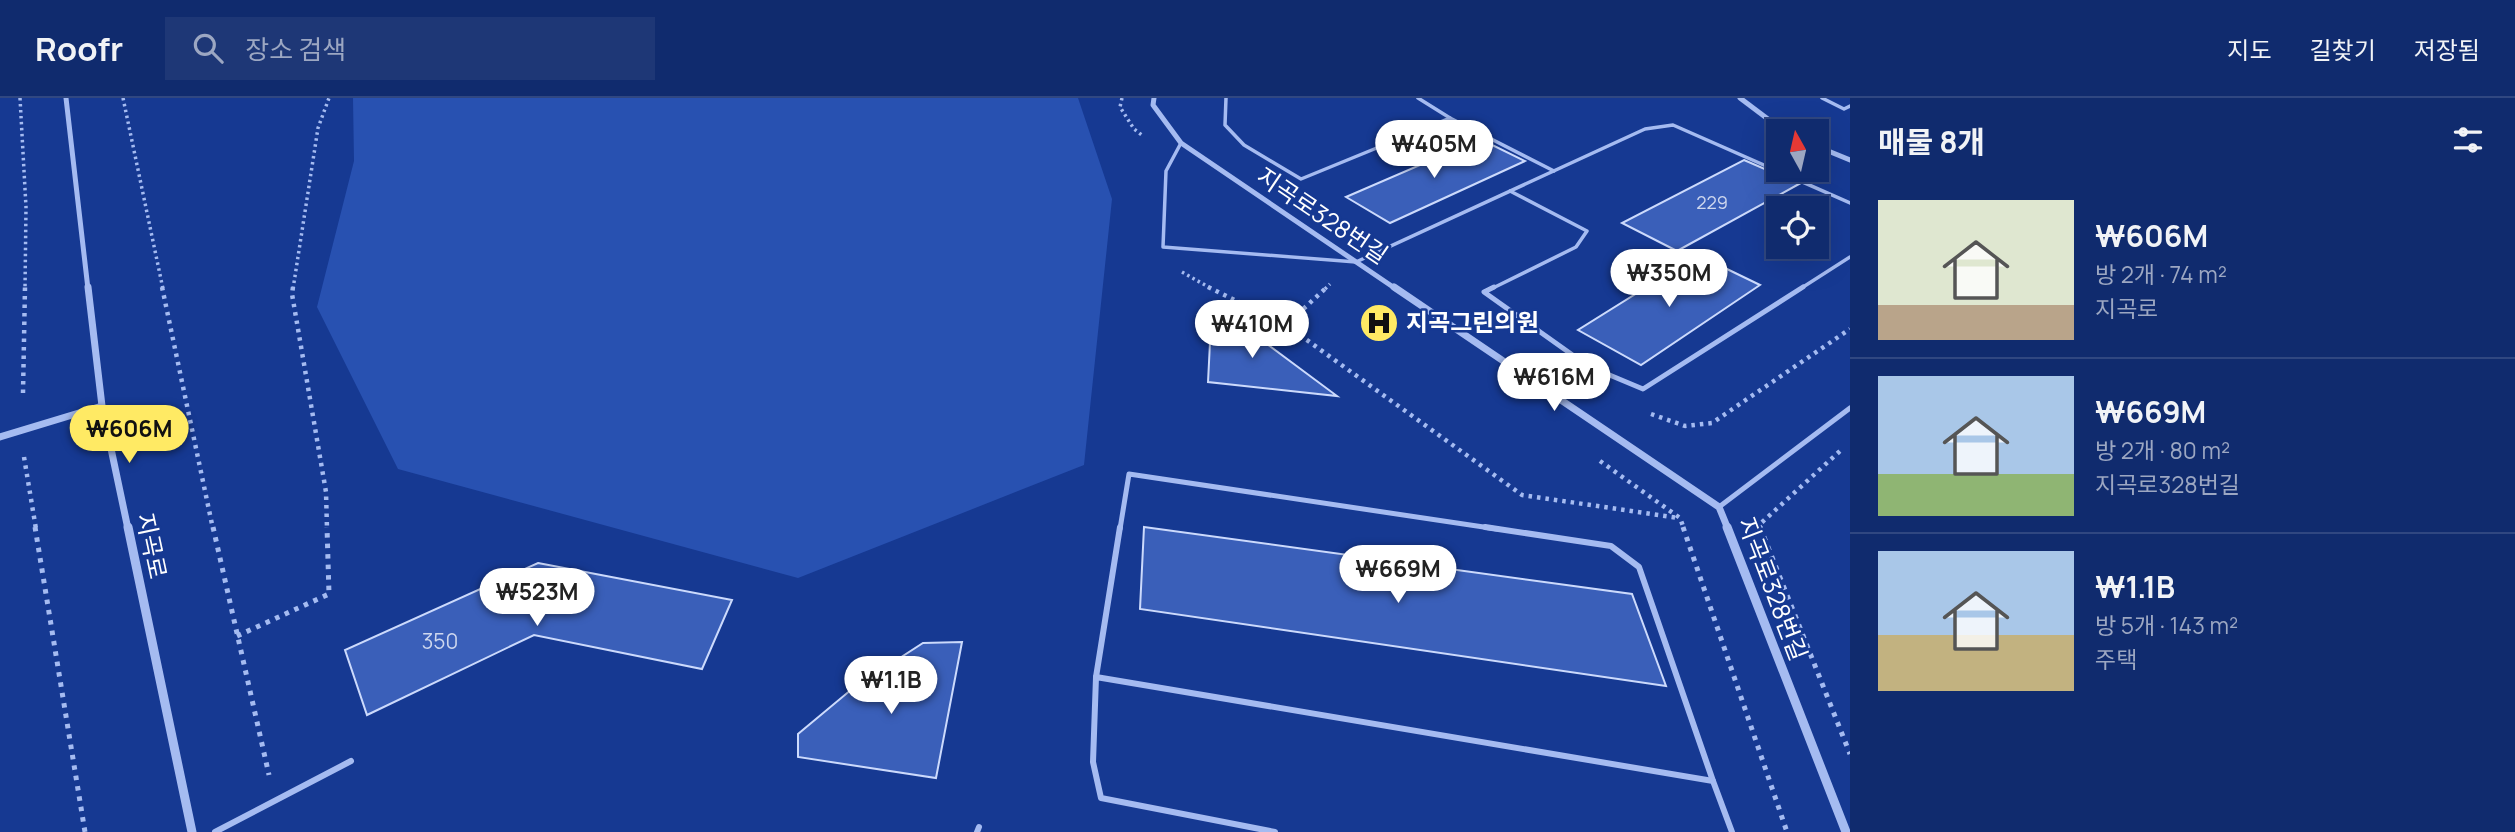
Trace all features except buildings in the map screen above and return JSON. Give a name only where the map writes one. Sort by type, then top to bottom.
[{"type":"street","name":"지곡로","points":[[66,98],[102,406],[192,832]]},
{"type":"street","name":"지곡로328번길","points":[[1154,98],[1153,105],[1181,143],[1719,507],[1846,832]]},
{"type":"street","points":[[1740,98],[1768,119]]},
{"type":"street","points":[[1829,151],[1850,160]]},
{"type":"street","points":[[0,437],[102,406]]},
{"type":"lane","points":[[1226,98],[1225,125],[1234,135],[1244,145],[1301,179],[1450,118]]},
{"type":"lane","points":[[1418,98],[1450,118],[1554,171]]},
{"type":"lane","points":[[1822,98],[1844,109],[1850,106]]},
{"type":"lane","points":[[1181,143],[1166,171],[1163,247],[1356,262],[1645,129],[1673,125],[1850,203]]},
{"type":"lane","points":[[1510,191],[1587,231],[1576,247],[1484,292],[1588,366],[1643,389],[1850,257]]},
{"type":"lane","points":[[1719,507],[1850,408]]},
{"type":"lane","points":[[1275,832],[1101,797],[1093,762],[1096,677],[1129,474],[1611,546],[1639,567],[1732,832]]},
{"type":"lane","points":[[1096,677],[1713,781]]},
{"type":"lane","points":[[215,832],[352,761]]},
{"type":"path","points":[[20,98],[26,207],[23,393]]},
{"type":"path","points":[[123,98],[237,636],[275,801]]},
{"type":"path","points":[[237,636],[329,594],[326,492],[292,294],[318,128],[329,98]]},
{"type":"path","points":[[1163,247],[1186,276],[1286,325],[1522,495],[1680,518],[1787,832]]},
{"type":"path","points":[[1286,325],[1332,282]]},
{"type":"path","points":[[1712,423],[1850,329]]},
{"type":"path","points":[[1850,442],[1759,525],[1850,754]]},
{"type":"path","points":[[24,457],[85,832]]},
{"type":"shaded area","points":[[353,98],[1078,98],[1112,199],[1084,465],[798,578],[398,469],[317,307],[354,161]]},
{"type":"place","name":"지곡그린의원","points":[[1379,323]]}]
